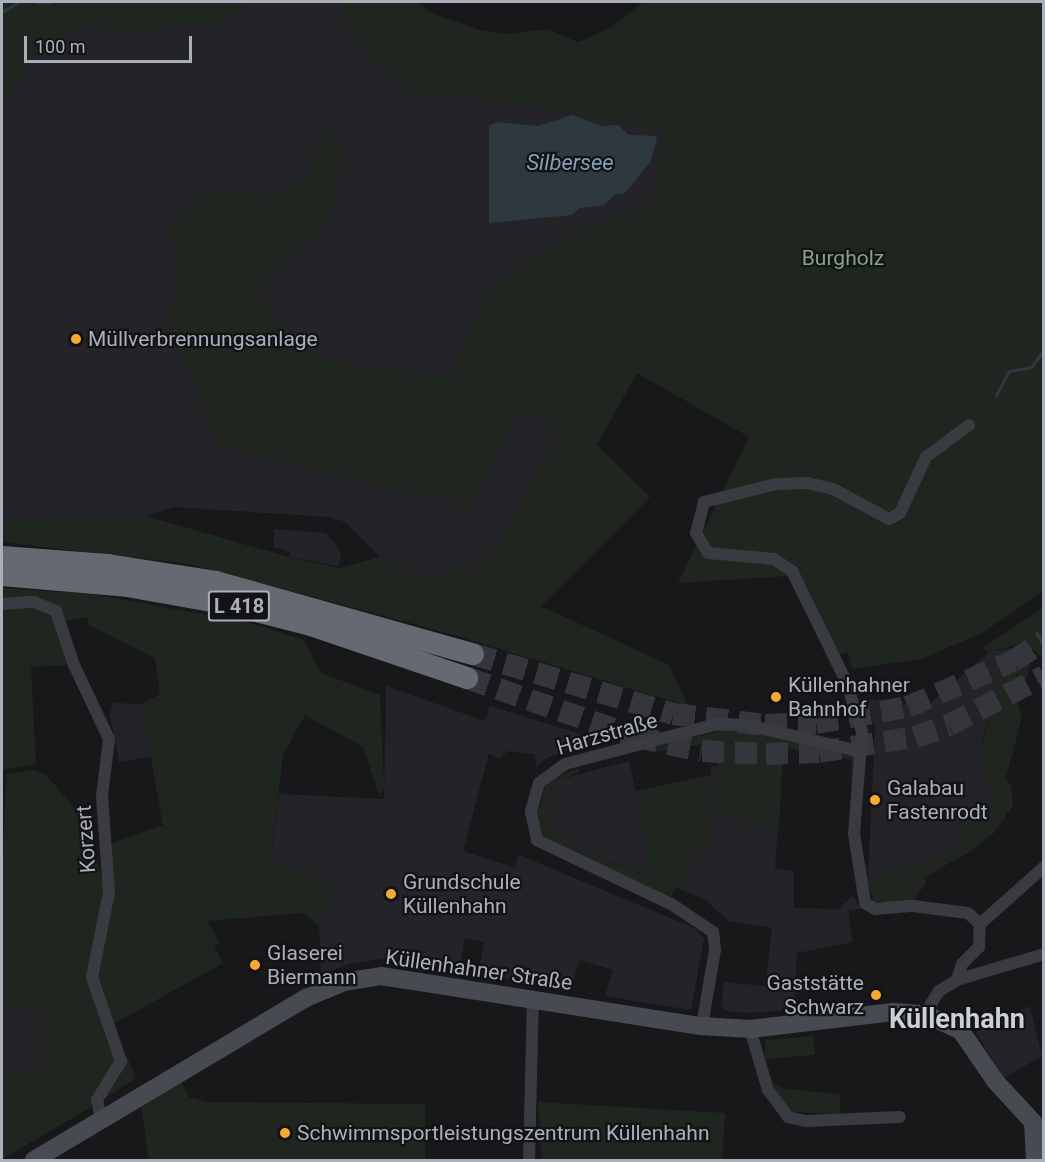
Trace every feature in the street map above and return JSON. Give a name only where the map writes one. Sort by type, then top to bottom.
[{"type":"highway","name":"L 418","points":[[2,557],[108,565],[216,582],[473,654]]},
{"type":"highway","name":"L 418","points":[[2,575],[127,586],[229,604],[311,625],[467,678]]},
{"type":"street","points":[[969,425],[926,457],[900,513],[889,519],[833,489],[808,483],[726,495],[704,502],[698,516],[696,533],[708,553],[774,559],[792,571],[846,681],[862,732],[854,834],[866,903],[875,909],[913,906],[968,913],[980,924]]},
{"type":"street","name":"Korzert","points":[[2,604],[33,602],[56,611],[74,665],[109,740],[102,795],[109,892],[93,977],[121,1061],[97,1100],[100,1119]]},
{"type":"street","name":"Harzstraße","points":[[702,1026],[715,950],[712,932],[695,916],[537,840],[531,811],[539,783],[565,764],[718,724],[748,725],[862,752]]},
{"type":"street","points":[[957,980],[962,964],[979,947],[980,924],[1044,867]]},
{"type":"street","points":[[1035,1161],[1038,1122],[996,1082],[962,1031],[925,1014],[939,991],[957,980],[1044,954]]},
{"type":"street","name":"Küllenhahner Straße","points":[[34,1161],[260,1022],[344,982],[405,978],[702,1026],[750,1029],[893,1012],[925,1014]]},
{"type":"street","points":[[529,1161],[534,1000]]},
{"type":"street","points":[[750,1029],[768,1090],[788,1117],[806,1121],[900,1117]]},
{"type":"shaded area","points":[[250,2],[342,2],[351,31],[371,58],[412,94],[510,102],[663,130],[651,205],[578,230],[485,292],[453,377],[319,360],[254,292],[330,222],[343,151],[328,130],[304,178],[272,196],[209,190],[168,225],[179,256],[177,285],[168,320],[424,497],[454,493],[521,411],[561,432],[504,536],[474,577],[452,562],[439,579],[408,573],[380,557],[345,522],[329,517],[174,507],[146,516],[2,521],[2,104],[35,54],[62,45],[72,27],[156,31],[168,23],[218,25]]},
{"type":"shaded area","points":[[274,529],[326,533],[341,552],[339,566],[289,557],[291,552],[274,547]]},
{"type":"shaded area","points":[[1012,648],[982,740],[987,763],[1011,785],[1013,805],[993,834],[924,878],[926,883],[913,900],[868,883],[875,726],[865,699],[927,706],[989,652]]},
{"type":"shaded area","points":[[386,686],[485,721],[490,706],[596,739],[544,759],[536,768],[535,754],[508,751],[499,759],[489,753],[463,851],[515,868],[519,855],[694,928],[704,939],[691,1010],[605,996],[613,970],[580,960],[570,989],[478,974],[484,942],[465,938],[459,970],[388,958],[348,964],[321,975],[319,925],[325,903],[271,859],[279,794],[384,799]]},
{"type":"shaded area","points":[[113,703],[141,704],[154,756],[119,762],[110,714]]},
{"type":"shaded area","points":[[629,761],[654,879],[567,844],[553,834],[545,818],[546,796],[558,780]]},
{"type":"shaded area","points":[[711,766],[782,770],[775,868],[794,871],[794,908],[838,909],[853,896],[861,909],[848,910],[853,942],[797,953],[794,1010],[745,1013],[726,1011],[721,1005],[724,982],[765,986],[772,928],[729,921],[704,899],[684,891],[694,850],[710,849]]},
{"type":"shaded area","points":[[2,884],[8,1008],[44,1009],[44,1071],[2,1071]]},
{"type":"shaded area","points":[[1030,1006],[1042,1056],[1004,1078],[976,1032]]},
{"type":"green space","points":[[2,2],[250,2],[218,25],[168,23],[157,31],[73,27],[62,45],[35,54],[2,104]]},
{"type":"green space","name":"Burgholz","points":[[342,2],[418,2],[433,14],[483,31],[508,34],[547,29],[578,42],[610,28],[644,2],[1043,2],[1043,591],[984,632],[922,659],[852,669],[848,652],[836,655],[789,576],[678,583],[749,437],[637,373],[597,445],[650,497],[541,606],[669,665],[688,706],[454,635],[190,564],[2,542],[2,521],[146,516],[292,558],[340,568],[380,557],[408,573],[439,579],[452,562],[474,576],[504,536],[561,432],[521,411],[465,514],[454,493],[424,497],[219,445],[168,320],[177,285],[179,256],[168,225],[209,190],[272,196],[304,178],[328,130],[343,151],[330,222],[254,292],[319,360],[453,377],[485,292],[578,230],[651,205],[663,130],[510,102],[412,94],[371,58],[351,31]]},
{"type":"green space","points":[[2,588],[91,594],[247,622],[304,640],[321,673],[380,695],[384,787],[379,796],[363,747],[305,715],[283,755],[271,858],[334,885],[319,925],[304,913],[207,921],[220,942],[214,946],[223,963],[112,1025],[95,978],[111,910],[109,844],[163,825],[141,704],[160,694],[155,658],[89,625],[87,617],[59,622],[71,665],[31,667],[36,764],[2,770]]},
{"type":"green space","points":[[1043,608],[1043,657],[1024,643],[989,652],[982,648]]},
{"type":"green space","points":[[1007,653],[1031,653],[1027,677],[1014,693],[1022,717],[1006,778],[1010,804],[992,834],[967,854],[923,877],[911,902],[874,902],[863,868],[867,866],[868,879],[960,851],[963,829],[993,802],[981,750]]},
{"type":"green space","points":[[735,727],[856,756],[851,791],[852,760],[783,748],[779,829],[718,812],[717,747],[710,743],[655,752],[656,747]]},
{"type":"green space","points":[[578,768],[580,772],[558,780],[546,796],[549,827],[567,844],[653,879],[635,791],[711,775],[710,850],[694,850],[684,891],[676,888],[671,897],[557,846],[541,834],[537,813],[547,782]]},
{"type":"green space","points":[[33,770],[46,775],[94,830],[89,833],[104,887],[93,955],[116,1060],[90,1108],[2,1159],[2,1071],[44,1071],[44,1009],[7,1008],[2,884],[6,774]]},
{"type":"green space","points":[[813,1036],[815,1055],[765,1059],[765,1040]]},
{"type":"green space","points":[[126,1055],[136,1078],[101,1101],[117,1080]]},
{"type":"green space","name":"Schwimmsportleistungszentrum Küllenhahn","points":[[181,1081],[189,1097],[207,1102],[425,1104],[425,1160],[149,1160],[141,1106]]},
{"type":"green space","points":[[773,1084],[785,1089],[840,1094],[840,1114],[793,1112],[777,1095]]},
{"type":"green space","points":[[538,1102],[725,1113],[722,1160],[542,1160]]},
{"type":"water","name":"Silbersee","points":[[572,115],[601,126],[619,125],[628,135],[657,136],[651,161],[625,193],[616,194],[604,205],[580,208],[572,215],[489,223],[489,126],[498,122],[538,126]]},
{"type":"waterway","points":[[2,12],[18,2]]},
{"type":"waterway","points":[[37,2],[51,2]]},
{"type":"waterway","points":[[996,395],[1009,371],[1031,367],[1044,350]]},
{"type":"tunnel","points":[[473,654],[673,714],[765,725],[816,723],[908,707],[1013,661],[1044,641]]},
{"type":"tunnel","points":[[467,678],[636,737],[702,751],[766,754],[819,752],[915,737],[949,725],[1044,676]]},
{"type":"place","name":"Müllverbrennungsanlage","points":[[76,339]]},
{"type":"place","name":"Küllenhahner Bahnhof","points":[[776,697]]},
{"type":"place","name":"Galabau Fastenrodt","points":[[875,800]]},
{"type":"place","name":"Grundschule Küllenhahn","points":[[391,894]]},
{"type":"place","name":"Glaserei Biermann","points":[[255,965]]},
{"type":"place","name":"Gaststätte Schwarz","points":[[876,995]]},
{"type":"place","name":"Schwimmsportleistungszentrum Küllenhahn","points":[[285,1133]]},
{"type":"district","name":"Küllenhahn","points":[[957,1020]]}]
